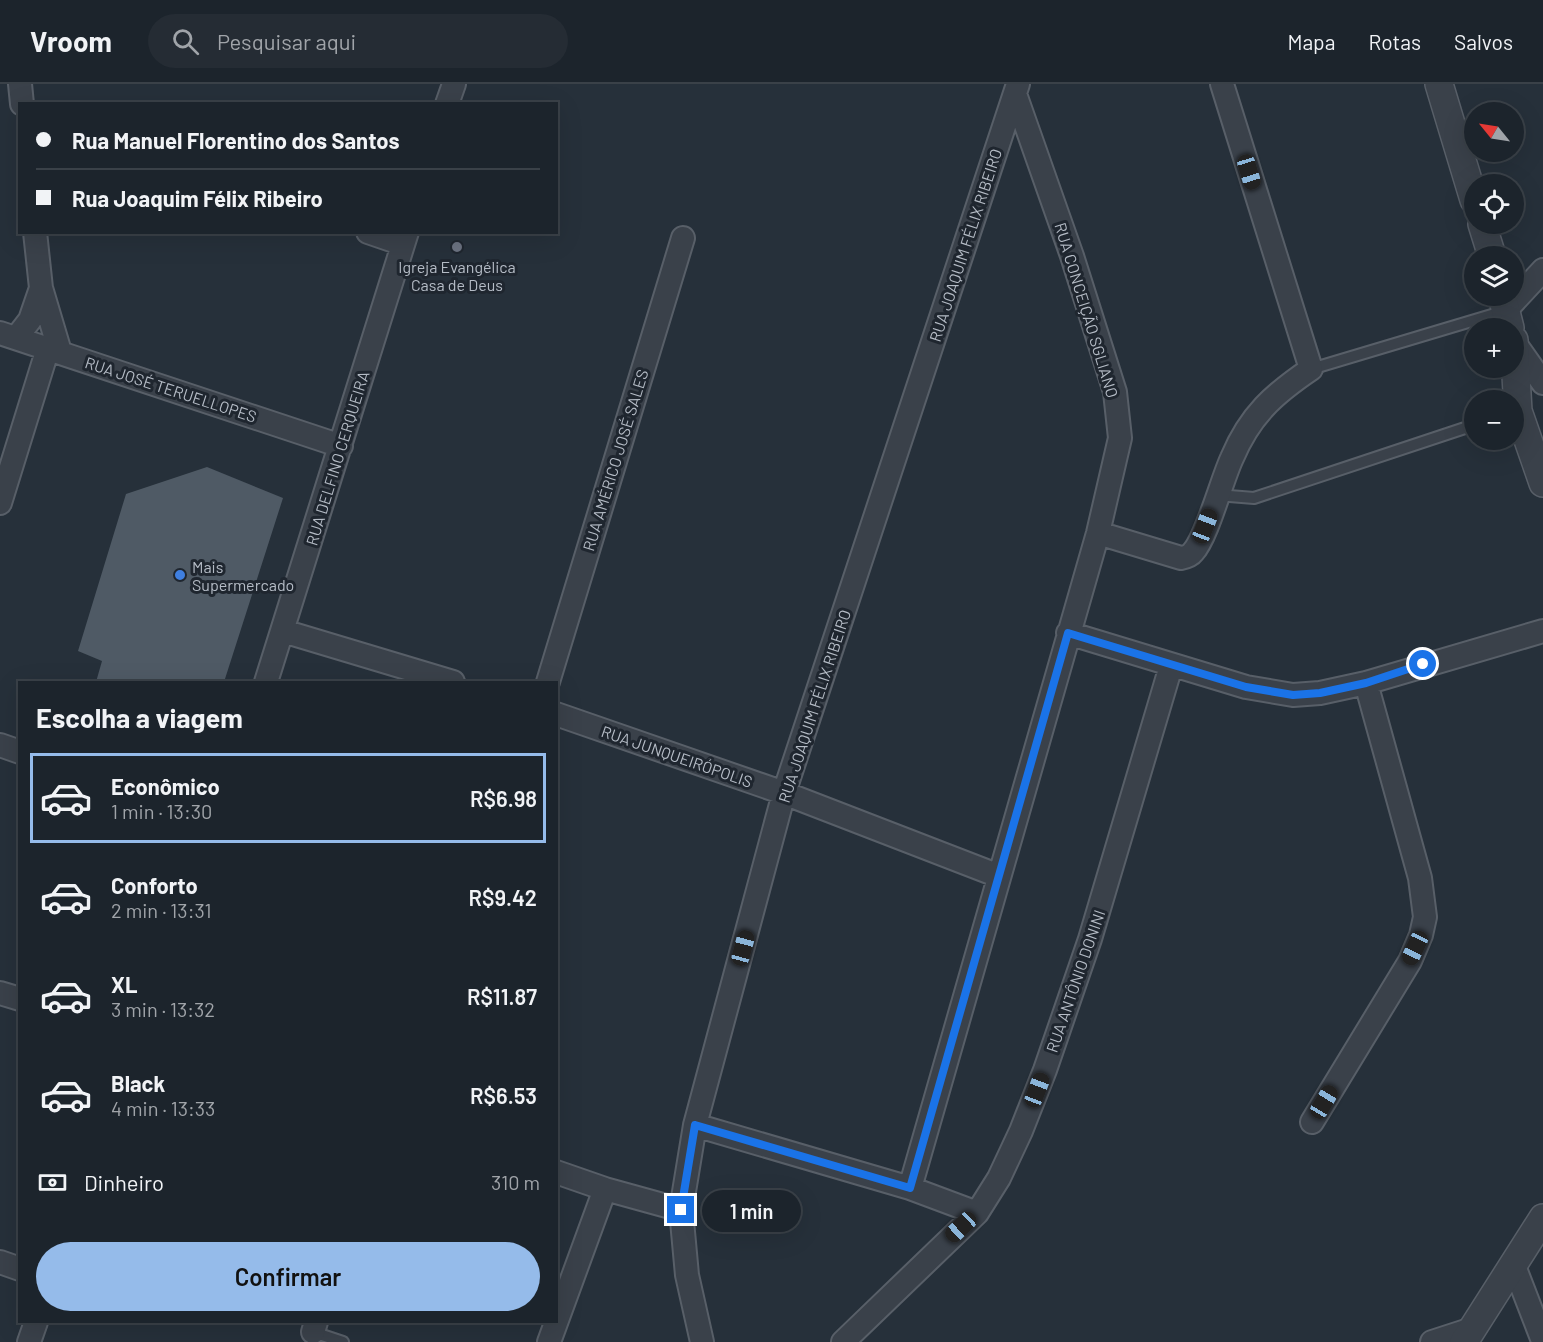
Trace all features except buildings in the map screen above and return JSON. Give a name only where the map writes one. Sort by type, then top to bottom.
[{"type":"street","points":[[20,84],[22,102]]},
{"type":"street","points":[[448,102],[454,84]]},
{"type":"street","points":[[1098,533],[1181,558],[1190,555],[1200,542],[1232,457],[1257,416],[1274,395],[1311,369],[1222,84]]},
{"type":"street","points":[[1439,84],[1466,174]]},
{"type":"street","name":"RUA CONCEIÇÃO SGLIANO","points":[[910,1188],[1098,533],[1120,438],[1115,392],[1016,89]]},
{"type":"street","name":"RUA JOAQUIM FÉLIX RIBEIRO","points":[[702,1342],[687,1275],[681,1210],[695,1125],[784,793],[1016,89]]},
{"type":"street","points":[[0,503],[54,350],[41,288],[35,234]]},
{"type":"street","points":[[380,234],[405,238]]},
{"type":"street","name":"RUA DELFINO CERQUEIRA","points":[[266,681],[405,238]]},
{"type":"street","name":"RUA AMÉRICO JOSÉ SALES","points":[[548,681],[683,238]]},
{"type":"street","points":[[1506,312],[1543,270]]},
{"type":"street","points":[[8,335],[30,320],[41,288]]},
{"type":"street","name":"RUA JOSÉ TERUELLOPES","points":[[8,335],[341,446]]},
{"type":"street","points":[[1524,355],[1543,383]]},
{"type":"street","points":[[1524,433],[1543,483]]},
{"type":"street","points":[[1068,633],[1246,687],[1293,695],[1320,693],[1366,683],[1543,631]]},
{"type":"street","points":[[282,632],[450,681]]},
{"type":"street","name":"RUA ANTÔNIO DONINI","points":[[843,1342],[977,1213],[999,1178],[1021,1131],[1049,1059],[1090,939],[1171,666]]},
{"type":"street","points":[[1312,1122],[1410,961],[1421,935],[1425,917],[1413,850],[1366,683]]},
{"type":"street","name":"RUA JUNQUEIRÓPOLIS","points":[[558,715],[784,793],[999,876]]},
{"type":"street","points":[[0,745],[18,751]]},
{"type":"street","points":[[0,993],[18,998]]},
{"type":"street","points":[[695,1125],[910,1188],[977,1213]]},
{"type":"street","points":[[558,1173],[605,1190],[681,1210]]},
{"type":"street","points":[[558,1318],[605,1190]]},
{"type":"street","points":[[1432,1342],[1468,1336],[1543,1218]]},
{"type":"street","points":[[0,1262],[18,1268]]},
{"type":"street","points":[[1514,1266],[1543,1341]]},
{"type":"street","points":[[29,1342],[36,1323]]},
{"type":"street","points":[[549,1342],[556,1323]]},
{"type":"lane","points":[[1311,369],[1506,312]]},
{"type":"lane","points":[[1217,495],[1254,498],[1464,428]]},
{"type":"lane","points":[[314,1327],[343,1342]]},
{"type":"place","name":"Igreja Evangélica Casa de Deus","points":[[457,247]]},
{"type":"place","name":"Mais Supermercado","points":[[180,575]]},
{"type":"route","points":[[681,1210],[695,1125],[910,1188],[1068,633],[1246,687],[1293,695],[1320,693],[1366,683],[1423,664]]}]
